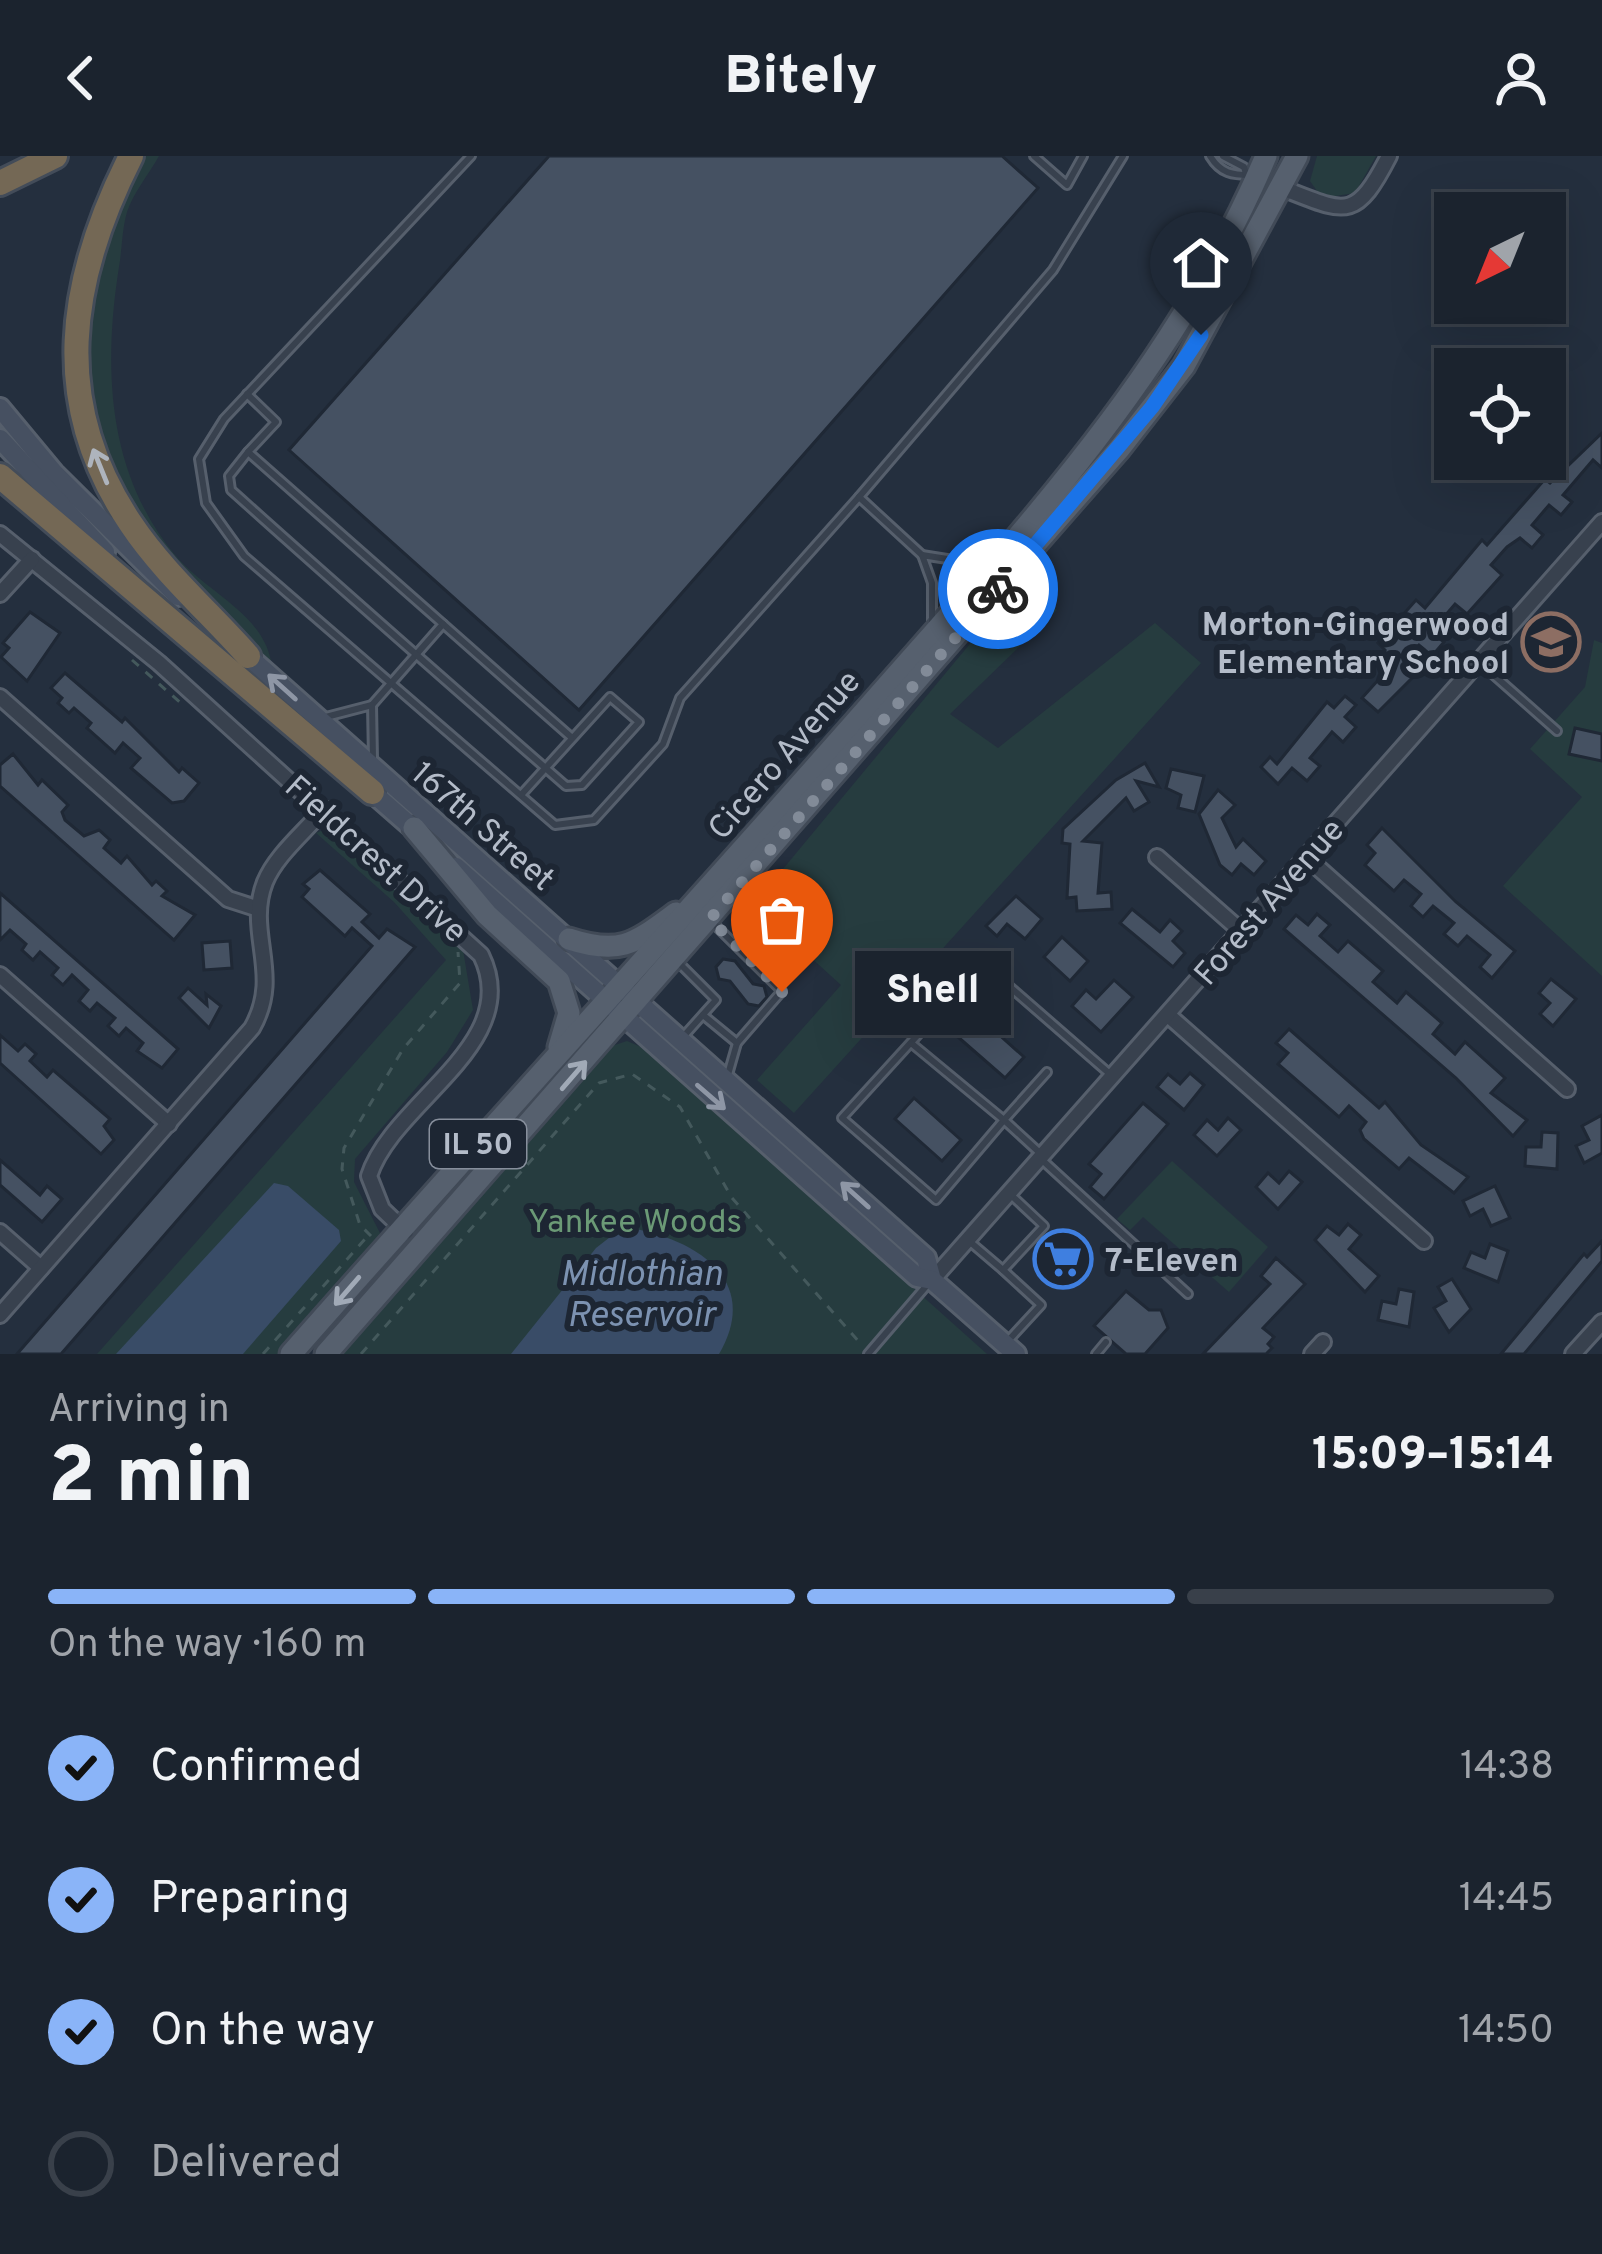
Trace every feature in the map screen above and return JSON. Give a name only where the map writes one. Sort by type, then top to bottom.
[{"type":"highway","points":[[0,183],[55,156]]},
{"type":"highway","points":[[131,156],[85,266],[74,328],[85,427],[106,482],[133,527],[248,656]]},
{"type":"highway","points":[[0,476],[373,780]]},
{"type":"main road","name":"Cicero Avenue","points":[[326,1354],[422,1246],[711,888],[1104,436],[1163,354],[1266,156]]},
{"type":"main road","name":"Cicero Avenue","points":[[291,1354],[392,1233],[553,1059],[675,960],[1152,407],[1184,366],[1297,156]]},
{"type":"main road","points":[[1252,176],[1282,188]]},
{"type":"main road","name":"167th Street","points":[[0,408],[54,473],[153,574],[318,718],[414,828],[622,1003],[916,1277],[932,1280],[1011,1349]]},
{"type":"main road","name":"167th Street","points":[[0,439],[140,588],[569,939],[622,1003],[680,1040],[926,1258],[932,1280]]},
{"type":"main road","points":[[414,828],[487,914],[559,981],[569,1012],[553,1059]]},
{"type":"main road","points":[[569,939],[595,948],[630,946],[711,888]]},
{"type":"street","points":[[1282,188],[1329,207],[1352,207],[1367,197],[1388,156]]},
{"type":"street","name":"Forest Avenue","points":[[932,1280],[1602,522]]},
{"type":"street","name":"Fieldcrest Drive","points":[[0,534],[324,809],[463,934],[488,973],[484,1024],[374,1160],[372,1194],[392,1233],[422,1246]]},
{"type":"street","points":[[0,594],[32,559]]},
{"type":"street","points":[[0,697],[228,899],[259,909]]},
{"type":"street","points":[[0,1316],[262,1010],[267,962],[259,909],[276,865],[324,809]]},
{"type":"street","points":[[1157,857],[1241,931]]},
{"type":"street","points":[[1306,857],[1567,1089]]},
{"type":"street","points":[[0,975],[169,1124]]},
{"type":"street","points":[[1168,1016],[1424,1241]]},
{"type":"street","points":[[0,1232],[41,1268]]},
{"type":"street","points":[[1573,1354],[1602,1322]]},
{"type":"lane","points":[[471,156],[247,394],[199,459],[206,503],[244,556],[555,825],[594,820],[663,744],[680,698],[1053,270],[1123,156]]},
{"type":"lane","points":[[1034,156],[1066,185],[1083,156]]},
{"type":"lane","points":[[1210,156],[1217,167],[1239,178],[1252,176],[1244,166],[1223,156]]},
{"type":"lane","points":[[247,394],[276,422],[229,476],[231,490],[416,656],[544,767],[566,787],[582,785],[639,722],[610,697],[544,767],[520,795]]},
{"type":"lane","points":[[248,452],[572,738]]},
{"type":"lane","points":[[859,497],[922,555],[932,583],[932,634]]},
{"type":"lane","points":[[922,555],[966,562],[1003,554]]},
{"type":"lane","points":[[318,718],[372,705],[443,624]]},
{"type":"lane","points":[[1479,661],[1557,731]]},
{"type":"lane","points":[[372,705],[373,780]]},
{"type":"lane","points":[[710,919],[782,992],[737,1043],[726,1081]]},
{"type":"lane","points":[[675,960],[716,1000],[680,1040]]},
{"type":"lane","points":[[980,960],[1114,1078]]},
{"type":"lane","points":[[957,992],[842,1118],[936,1200],[1047,1072]]},
{"type":"lane","points":[[703,1014],[737,1043]]},
{"type":"lane","points":[[911,1043],[1004,1120],[1188,1294]]},
{"type":"lane","points":[[1003,1270],[1044,1226],[1009,1193]]},
{"type":"lane","points":[[968,1240],[1041,1305],[1011,1349]]},
{"type":"lane","points":[[868,1353],[932,1280]]},
{"type":"lane","points":[[1096,1354],[1106,1342]]},
{"type":"path","points":[[119,649],[185,707]]},
{"type":"path","points":[[367,1236],[342,1168],[344,1148],[403,1049],[460,983],[457,950]]},
{"type":"path","points":[[361,1354],[599,1083],[632,1074],[680,1107],[732,1198],[868,1353]]},
{"type":"path","points":[[263,1354],[367,1236],[392,1233]]},
{"type":"green space","points":[[144,156],[159,156],[127,212],[111,343],[123,454],[152,523],[175,555],[257,629],[271,661],[193,590],[141,529],[107,465],[94,422],[88,376],[96,284],[107,239]]},
{"type":"green space","points":[[1317,156],[1376,156],[1355,193],[1322,198],[1310,181]]},
{"type":"green space","points":[[1023,580],[1057,610],[950,714],[998,748],[1155,623],[1201,663],[794,1113],[757,1080],[841,985],[753,905]]},
{"type":"green space","points":[[1594,640],[1602,643],[1602,976],[1503,886],[1582,797],[1530,749],[1585,687]]},
{"type":"green space","points":[[329,827],[463,950],[473,1010],[447,1052],[355,1159],[354,1182],[382,1237],[279,1354],[97,1354],[446,960],[394,902],[316,833]]},
{"type":"green space","name":"Yankee Woods","points":[[627,1041],[648,1050],[987,1354],[339,1354],[606,1048]]},
{"type":"green space","points":[[1172,1161],[1268,1247],[1229,1292],[1143,1217],[1130,1230],[1117,1219]]},
{"type":"water","points":[[274,1183],[288,1186],[339,1230],[341,1241],[243,1354],[116,1354]]},
{"type":"water","name":"Midlothian Reservoir","points":[[623,1227],[695,1251],[726,1282],[732,1303],[731,1327],[719,1354],[511,1354],[596,1248]]},
{"type":"building","points":[[549,156],[1002,156],[1038,188],[579,710],[289,450]]},
{"type":"building","points":[[1602,433],[1602,468],[1593,460],[1563,495],[1572,502],[1561,515],[1549,505],[1532,525],[1543,535],[1532,548],[1520,538],[1507,547],[1491,565],[1502,575],[1467,614],[1455,604],[1431,632],[1444,642],[1432,656],[1419,645],[1405,661],[1418,672],[1378,712],[1362,698],[1388,669],[1377,660],[1385,650],[1378,643],[1416,600],[1425,608],[1482,540],[1487,545],[1544,480],[1566,480],[1566,468]]},
{"type":"building","points":[[30,612],[60,633],[27,681],[1,657],[9,648],[3,643]]},
{"type":"building","points":[[65,673],[122,722],[125,718],[179,772],[182,768],[199,783],[184,801],[172,803],[131,768],[140,758],[123,743],[115,753],[87,728],[91,723],[74,708],[69,713],[58,703],[62,698],[51,688]]},
{"type":"building","points":[[1345,696],[1356,705],[1345,717],[1356,727],[1343,742],[1332,732],[1310,758],[1320,766],[1307,781],[1292,768],[1278,784],[1261,767],[1270,757],[1277,764],[1327,702],[1334,708]]},
{"type":"building","points":[[1575,728],[1602,734],[1602,761],[1569,754]]},
{"type":"building","points":[[13,754],[38,785],[42,780],[68,805],[62,812],[65,820],[84,836],[99,830],[110,840],[104,848],[121,863],[127,856],[152,885],[156,881],[167,891],[162,896],[195,915],[174,940],[0,786],[0,765]]},
{"type":"building","points":[[1145,763],[1159,787],[1136,781],[1149,802],[1134,811],[1126,798],[1083,841],[1102,843],[1098,893],[1111,892],[1112,909],[1077,911],[1076,897],[1067,898],[1070,844],[1062,843],[1063,829],[1116,780]]},
{"type":"building","points":[[1171,769],[1204,776],[1195,812],[1178,808],[1181,795],[1166,788]]},
{"type":"building","points":[[1218,790],[1235,805],[1222,818],[1236,847],[1243,839],[1266,861],[1254,875],[1241,864],[1232,875],[1220,865],[1199,814]]},
{"type":"building","points":[[1382,828],[1456,902],[1515,951],[1492,978],[1480,967],[1490,955],[1467,936],[1458,946],[1444,934],[1454,923],[1433,906],[1423,917],[1411,906],[1421,894],[1404,880],[1394,891],[1365,865],[1375,853],[1367,845]]},
{"type":"building","points":[[320,870],[370,914],[362,922],[379,938],[387,929],[415,947],[61,1354],[17,1354],[372,946],[352,928],[345,936],[302,897],[309,889],[303,884]]},
{"type":"building","points":[[0,893],[178,1049],[162,1068],[137,1051],[143,1043],[126,1028],[119,1036],[108,1026],[115,1018],[97,1003],[90,1011],[79,1001],[88,990],[72,975],[63,985],[52,975],[58,968],[40,952],[33,960],[22,950],[26,944],[10,930],[0,940]]},
{"type":"building","points":[[1016,896],[1042,919],[1025,939],[1007,924],[997,936],[986,926]]},
{"type":"building","points":[[1132,909],[1160,932],[1170,920],[1182,931],[1173,941],[1185,953],[1173,967],[1120,923]]},
{"type":"building","points":[[1317,914],[1330,925],[1320,936],[1338,952],[1348,941],[1383,971],[1373,982],[1397,1003],[1406,992],[1442,1023],[1433,1034],[1455,1054],[1465,1042],[1505,1078],[1491,1093],[1527,1120],[1513,1136],[1456,1078],[1284,929],[1296,915],[1308,925]]},
{"type":"building","points":[[1062,937],[1088,961],[1070,981],[1044,957]]},
{"type":"building","points":[[230,941],[232,968],[204,970],[202,943]]},
{"type":"building","points":[[965,956],[1000,988],[990,1001],[954,969]]},
{"type":"building","points":[[723,959],[735,961],[753,984],[764,986],[767,997],[759,1006],[748,1004],[730,981],[719,979],[716,967]]},
{"type":"building","points":[[1551,979],[1576,999],[1553,1026],[1540,1014],[1550,1003],[1539,993]]},
{"type":"building","points":[[1114,980],[1133,997],[1101,1032],[1072,1006],[1086,990],[1096,999]]},
{"type":"building","points":[[188,988],[207,1005],[206,994],[221,1006],[209,1028],[179,998]]},
{"type":"building","points":[[977,1015],[1024,1057],[1005,1078],[958,1037]]},
{"type":"building","points":[[1289,1029],[1379,1108],[1385,1102],[1421,1145],[1468,1177],[1454,1193],[1409,1158],[1399,1169],[1364,1139],[1360,1130],[1366,1122],[1349,1106],[1339,1117],[1278,1064],[1288,1053],[1276,1043]]},
{"type":"building","points":[[0,1035],[18,1051],[25,1044],[36,1054],[30,1061],[47,1077],[53,1070],[110,1119],[104,1126],[114,1140],[101,1154],[0,1063]]},
{"type":"building","points":[[1190,1073],[1204,1085],[1184,1110],[1157,1087],[1168,1074],[1180,1084]]},
{"type":"building","points":[[914,1098],[961,1140],[942,1161],[895,1119]]},
{"type":"building","points":[[1143,1103],[1168,1124],[1104,1199],[1090,1187],[1101,1174],[1089,1164]]},
{"type":"building","points":[[1602,1115],[1602,1153],[1584,1163],[1576,1146],[1589,1140],[1582,1126]]},
{"type":"building","points":[[1228,1118],[1241,1130],[1217,1156],[1194,1135],[1207,1120],[1218,1130]]},
{"type":"building","points":[[1542,1132],[1558,1133],[1557,1169],[1525,1166],[1526,1147],[1541,1147]]},
{"type":"building","points":[[0,1160],[40,1195],[47,1186],[62,1199],[42,1222],[0,1185]]},
{"type":"building","points":[[1289,1171],[1302,1182],[1278,1209],[1256,1187],[1268,1173],[1279,1183]]},
{"type":"building","points":[[1495,1186],[1510,1218],[1491,1226],[1483,1209],[1470,1216],[1463,1201]]},
{"type":"building","points":[[1348,1224],[1361,1235],[1349,1249],[1379,1276],[1365,1292],[1315,1240],[1327,1226],[1339,1235]]},
{"type":"building","name":"7-Eleven","points":[[1062,1236],[1086,1257],[1064,1281],[1041,1260]]},
{"type":"building","points":[[1602,1241],[1602,1261],[1524,1354],[1501,1354],[1584,1254],[1587,1257]]},
{"type":"building","points":[[1490,1244],[1508,1251],[1498,1282],[1464,1268],[1471,1252],[1485,1258]]},
{"type":"building","points":[[1276,1258],[1305,1284],[1263,1328],[1274,1337],[1268,1344],[1272,1348],[1266,1354],[1203,1354],[1270,1284],[1261,1276]]},
{"type":"building","points":[[1452,1279],[1471,1309],[1449,1332],[1434,1308],[1446,1301],[1438,1287]]},
{"type":"building","points":[[1399,1289],[1414,1292],[1409,1327],[1378,1320],[1382,1301],[1396,1304]]},
{"type":"building","points":[[1126,1291],[1149,1310],[1161,1310],[1168,1328],[1145,1354],[1126,1354],[1094,1326]]},
{"type":"way so far","points":[[782,992],[710,919],[998,589]]},
{"type":"place","name":"Morton-Gingerwood Elementary School","points":[[1551,642]]},
{"type":"place","name":"Shell","points":[[782,992]]},
{"type":"place","name":"7-Eleven","points":[[1063,1259]]},
{"type":"route","points":[[998,589],[1152,407],[1201,335]]}]
